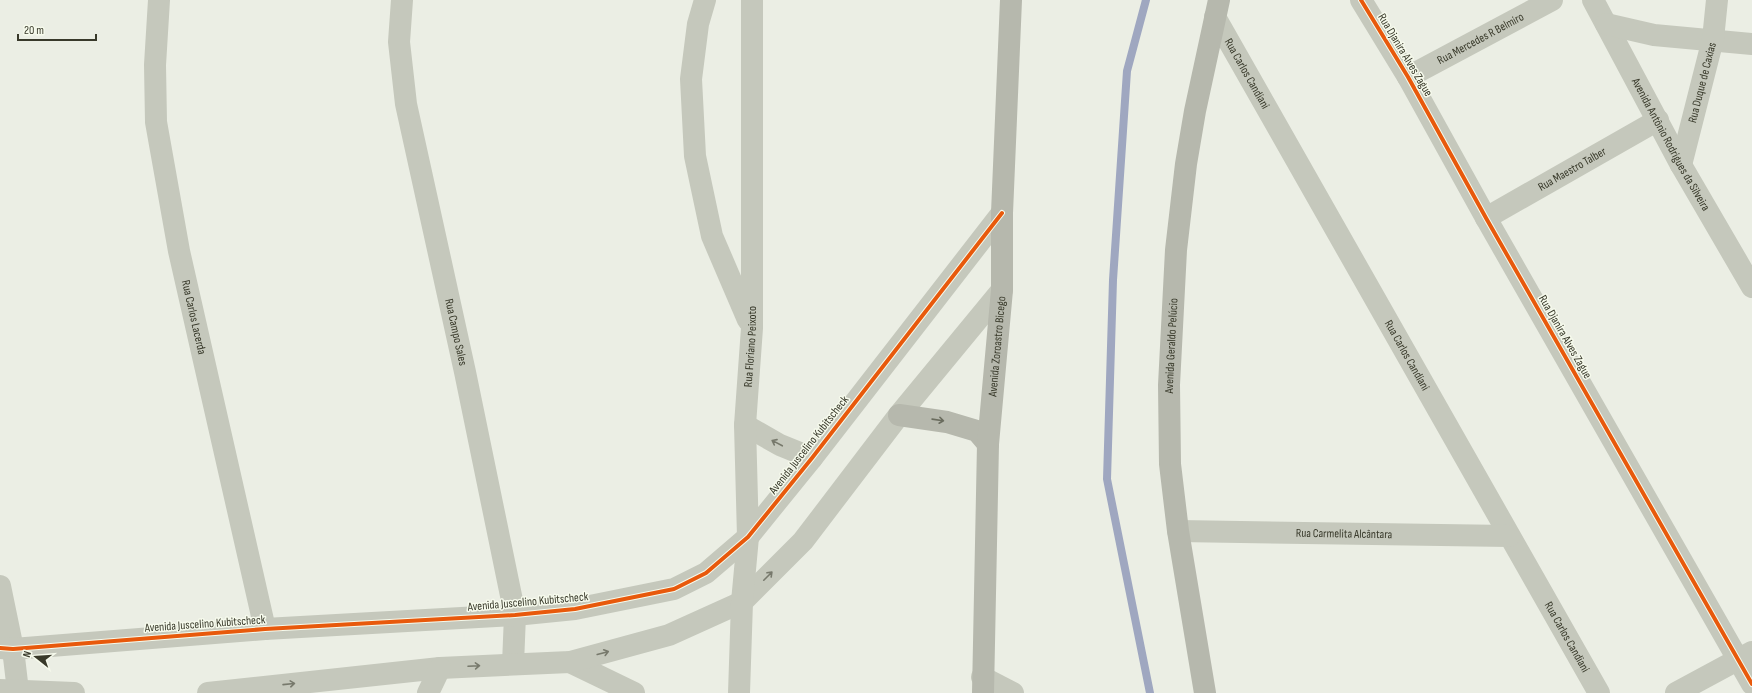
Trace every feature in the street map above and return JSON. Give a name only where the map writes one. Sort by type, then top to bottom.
[{"type":"street","name":"Rua Carlos Lacerda","points":[[159,0],[155,65],[156,122],[179,251],[265,629]]},
{"type":"street","name":"Rua Campo Sales","points":[[402,0],[399,42],[406,104],[465,372],[515,615],[513,664]]},
{"type":"street","points":[[705,0],[698,24],[691,79],[695,156],[712,236],[752,328]]},
{"type":"street","name":"Rua Floriano Peixoto","points":[[739,693],[742,602],[748,537],[745,425],[752,328],[752,0]]},
{"type":"street","name":"Avenida Zoroastro Bicego","points":[[982,685],[988,444],[1002,290],[1002,212],[1011,0]]},
{"type":"street","name":"Rua Djanira Alves Zague","points":[[1360,0],[1408,77],[1486,218],[1745,656],[1752,684]]},
{"type":"street","name":"Rua Mercedes R Belmiro","points":[[1408,77],[1552,0]]},
{"type":"street","name":"Avenida Antônio Rodrigues da Silveira","points":[[1593,0],[1681,165],[1752,287]]},
{"type":"street","name":"Rua Duque de Caxias","points":[[1681,165],[1713,39],[1717,0]]},
{"type":"street","name":"Avenida Geraldo Pelúcio","points":[[1205,693],[1178,531],[1170,464],[1169,385],[1176,250],[1186,164],[1195,111],[1217,8]]},
{"type":"street","name":"Rua Carlos Candiani","points":[[1217,8],[1508,536],[1599,693]]},
{"type":"street","points":[[1606,24],[1654,35],[1713,39],[1752,44]]},
{"type":"street","name":"Rua Maestro Talber","points":[[1486,218],[1658,120]]},
{"type":"street","name":"Avenida Juscelino Kubitscheck","points":[[6,648],[265,629],[515,615],[575,609],[674,589],[706,573],[748,537],[812,458],[1002,212]]},
{"type":"street","points":[[208,693],[440,668],[570,662],[668,635],[742,602],[803,541],[899,415],[1002,290]]},
{"type":"street","points":[[899,415],[947,422],[977,431],[988,444]]},
{"type":"street","points":[[745,425],[780,445],[812,458]]},
{"type":"street","name":"Rua Carmelita Alcântara","points":[[1178,531],[1508,536]]},
{"type":"street","points":[[0,586],[9,690],[74,693]]},
{"type":"street","points":[[1676,693],[1745,656]]},
{"type":"street","points":[[570,662],[634,693]]},
{"type":"street","points":[[428,693],[440,668]]},
{"type":"street","points":[[982,685],[1013,693]]},
{"type":"waterway","points":[[1146,0],[1127,71],[1113,280],[1107,479],[1150,693]]},
{"type":"cycle path","points":[[1361,0],[1408,77],[1486,218],[1752,684]]},
{"type":"cycle path","points":[[0,648],[13,649],[265,629],[515,615],[575,609],[674,589],[706,573],[748,537],[812,458],[1002,213]]}]
